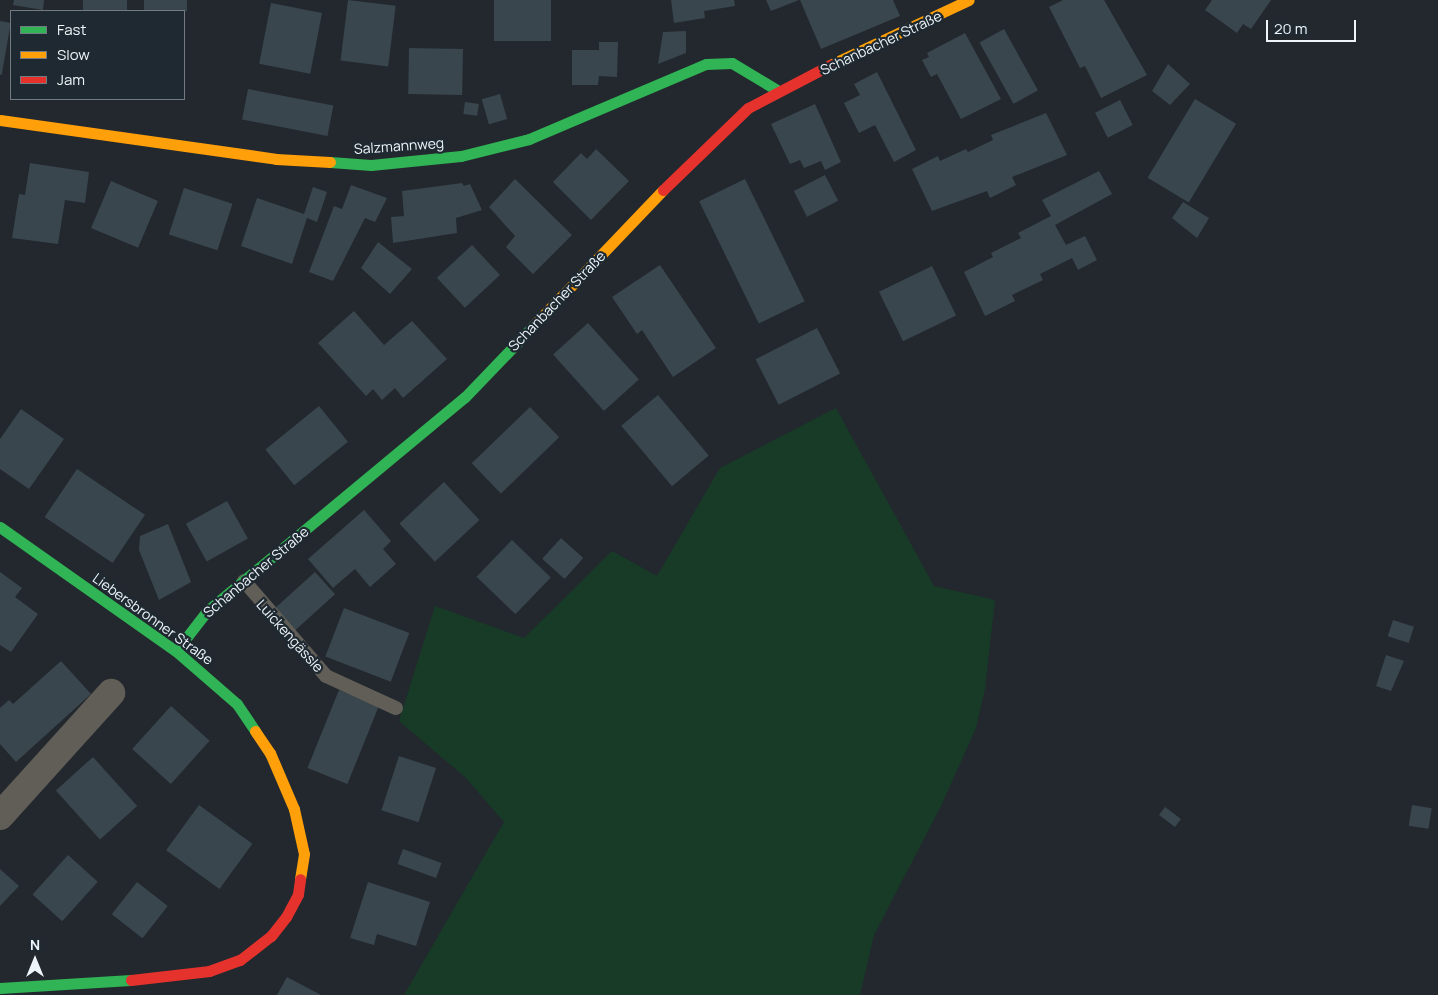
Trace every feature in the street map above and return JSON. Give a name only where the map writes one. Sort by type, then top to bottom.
[{"type":"street","name":"Schanbacher Straße","points":[[176,651],[207,611],[465,397],[706,146],[748,108],[777,90],[969,0]]},
{"type":"street","name":"Salzmannweg","points":[[0,120],[249,156],[371,165],[460,156],[529,139],[706,64],[732,63],[777,90]]},
{"type":"street","name":"Liebersbronner Straße","points":[[0,527],[176,651],[237,704],[270,753],[302,840],[304,867],[292,906],[279,927],[252,953],[209,971],[140,981],[0,988]]},
{"type":"street","points":[[0,816],[111,693]]},
{"type":"lane","name":"Luickengässle","points":[[244,581],[326,676],[396,708]]},
{"type":"green space","points":[[836,408],[934,586],[995,600],[985,689],[976,728],[941,806],[874,935],[860,995],[404,995],[504,822],[466,778],[399,721],[435,606],[524,638],[612,551],[657,576],[720,468]]},
{"type":"building","points":[[14,0],[44,0],[43,10],[13,5]]},
{"type":"building","points":[[83,0],[127,0],[127,10],[83,10]]},
{"type":"building","points":[[144,0],[187,0],[187,11],[144,10]]},
{"type":"building","points":[[348,0],[396,6],[388,66],[341,61]]},
{"type":"building","points":[[494,0],[551,0],[551,41],[494,41]]},
{"type":"building","points":[[671,0],[734,0],[735,6],[704,11],[705,18],[674,23]]},
{"type":"building","points":[[766,0],[799,0],[771,11]]},
{"type":"building","points":[[800,0],[893,0],[900,16],[821,49]]},
{"type":"building","points":[[1063,0],[1104,0],[1147,75],[1101,98],[1085,66],[1080,68],[1049,7]]},
{"type":"building","points":[[1212,0],[1271,0],[1251,29],[1243,24],[1237,33],[1205,10]]},
{"type":"building","points":[[271,3],[322,13],[310,74],[259,64]]},
{"type":"building","points":[[0,21],[10,23],[2,75],[0,75]]},
{"type":"building","points":[[1004,29],[1038,90],[1013,104],[980,43]]},
{"type":"building","points":[[686,31],[686,53],[658,64],[663,32]]},
{"type":"building","points":[[965,33],[1001,99],[961,119],[937,74],[931,77],[922,60],[929,57],[927,53]]},
{"type":"building","points":[[599,42],[618,42],[617,77],[599,76],[598,85],[572,85],[572,50],[599,50]]},
{"type":"building","points":[[409,48],[463,49],[462,95],[408,94]]},
{"type":"building","points":[[1168,64],[1190,84],[1170,105],[1152,91]]},
{"type":"building","points":[[877,72],[916,150],[894,162],[875,125],[859,133],[844,103],[860,95],[854,84]]},
{"type":"building","points":[[248,89],[333,106],[327,136],[242,119]]},
{"type":"building","points":[[500,94],[507,119],[489,124],[482,99]]},
{"type":"building","points":[[1195,99],[1236,124],[1189,203],[1148,178]]},
{"type":"building","points":[[1120,100],[1133,125],[1108,138],[1095,113]]},
{"type":"building","points":[[465,102],[479,104],[477,116],[463,114]]},
{"type":"building","points":[[815,104],[841,162],[825,170],[821,161],[804,168],[800,160],[790,164],[771,124]]},
{"type":"building","points":[[1046,113],[1067,155],[1012,177],[1016,185],[990,198],[987,191],[932,211],[912,169],[938,156],[940,161],[966,149],[968,152],[993,140],[991,135]]},
{"type":"building","points":[[596,149],[629,181],[591,220],[553,182],[581,153],[587,159]]},
{"type":"building","points":[[30,163],[89,172],[85,203],[65,200],[58,244],[12,238],[19,194],[25,195]]},
{"type":"building","points":[[1099,171],[1112,194],[1055,225],[1066,245],[1085,236],[1097,260],[1078,270],[1072,258],[1040,274],[1043,280],[1012,295],[1015,301],[985,316],[964,272],[993,257],[991,253],[1021,238],[1018,233],[1051,216],[1042,200]]},
{"type":"building","points":[[825,175],[838,201],[807,217],[794,191]]},
{"type":"building","points":[[515,179],[572,235],[533,274],[506,247],[515,236],[489,207]]},
{"type":"building","points":[[745,179],[805,301],[759,324],[699,201]]},
{"type":"building","points":[[111,181],[158,201],[138,248],[91,228]]},
{"type":"building","points":[[462,183],[464,186],[470,184],[482,210],[456,218],[457,233],[393,243],[391,217],[404,216],[402,191]]},
{"type":"building","points":[[351,185],[387,198],[375,222],[365,218],[333,281],[309,272],[334,206],[342,209]]},
{"type":"building","points":[[313,187],[327,192],[317,222],[307,218],[292,264],[241,246],[257,198],[304,214]]},
{"type":"building","points":[[184,188],[233,204],[217,250],[169,235]]},
{"type":"building","points":[[1183,202],[1209,218],[1197,238],[1172,218]]},
{"type":"building","points":[[378,242],[412,269],[390,294],[361,268]]},
{"type":"building","points":[[472,245],[500,275],[465,308],[437,278]]},
{"type":"building","points":[[660,265],[716,348],[673,377],[642,330],[637,334],[612,297]]},
{"type":"building","points":[[932,266],[956,315],[903,341],[879,292]]},
{"type":"building","points":[[354,311],[384,345],[412,321],[447,359],[403,398],[395,388],[382,400],[373,389],[366,396],[318,343]]},
{"type":"building","points":[[588,323],[639,379],[604,411],[553,354]]},
{"type":"building","points":[[817,328],[840,373],[779,405],[756,359]]},
{"type":"building","points":[[658,395],[709,456],[672,486],[621,426]]},
{"type":"building","points":[[319,406],[348,442],[294,485],[265,449]]},
{"type":"building","points":[[530,407],[559,437],[501,493],[472,463]]},
{"type":"building","points":[[21,409],[64,439],[29,489],[0,469],[0,439]]},
{"type":"building","points":[[77,469],[145,515],[113,563],[45,517]]},
{"type":"building","points":[[444,482],[479,520],[435,562],[399,524]]},
{"type":"building","points":[[227,501],[248,539],[207,561],[186,524]]},
{"type":"building","points":[[364,510],[391,541],[383,549],[396,564],[370,587],[355,569],[333,588],[308,559]]},
{"type":"building","points":[[168,524],[191,582],[159,600],[139,550],[140,536]]},
{"type":"building","points":[[561,538],[583,558],[565,579],[542,559]]},
{"type":"building","points":[[512,540],[551,578],[515,614],[477,577]]},
{"type":"building","points":[[0,572],[22,588],[15,597],[38,614],[11,652],[0,645]]},
{"type":"building","points":[[315,572],[335,594],[295,630],[275,608]]},
{"type":"building","points":[[344,608],[409,633],[391,682],[325,657]]},
{"type":"building","points":[[1393,620],[1414,627],[1409,643],[1388,636]]},
{"type":"building","points":[[1386,655],[1404,661],[1391,691],[1376,686]]},
{"type":"building","points":[[61,661],[91,694],[16,762],[0,744],[0,708],[9,700],[13,704]]},
{"type":"building","points":[[339,690],[379,706],[347,784],[308,768]]},
{"type":"building","points":[[171,706],[210,741],[171,784],[132,749]]},
{"type":"building","points":[[399,756],[436,768],[418,822],[381,810]]},
{"type":"building","points":[[93,757],[137,806],[100,840],[56,790]]},
{"type":"building","points":[[199,805],[252,844],[219,889],[166,850]]},
{"type":"building","points":[[1412,805],[1432,808],[1428,829],[1409,826]]},
{"type":"building","points":[[1165,807],[1181,819],[1175,827],[1159,815]]},
{"type":"building","points":[[403,849],[442,863],[436,878],[398,864]]},
{"type":"building","points":[[68,855],[98,882],[62,921],[33,894]]},
{"type":"building","points":[[0,869],[19,886],[0,906]]},
{"type":"building","points":[[137,882],[168,906],[142,938],[112,914]]},
{"type":"building","points":[[368,882],[430,902],[416,946],[377,934],[374,945],[350,938]]},
{"type":"building","points":[[287,977],[321,995],[277,995]]},
{"type":"traffic: fast","points":[[330,162],[371,165],[461,156],[529,139],[706,64],[732,63],[777,90]]},
{"type":"traffic: fast","points":[[176,651],[207,611],[465,397],[534,325]]},
{"type":"traffic: fast","points":[[0,527],[176,651],[237,704],[255,731]]},
{"type":"traffic: fast","points":[[0,988],[131,980]]},
{"type":"traffic: slow","points":[[830,65],[969,0]]},
{"type":"traffic: slow","points":[[0,120],[276,159],[330,162]]},
{"type":"traffic: slow","points":[[534,325],[663,190]]},
{"type":"traffic: slow","points":[[255,731],[270,753],[294,809],[304,854],[300,879]]},
{"type":"traffic: jam","points":[[663,190],[748,108],[830,65]]},
{"type":"traffic: jam","points":[[131,980],[209,971],[240,960],[271,936],[286,917],[298,894],[300,879]]}]
